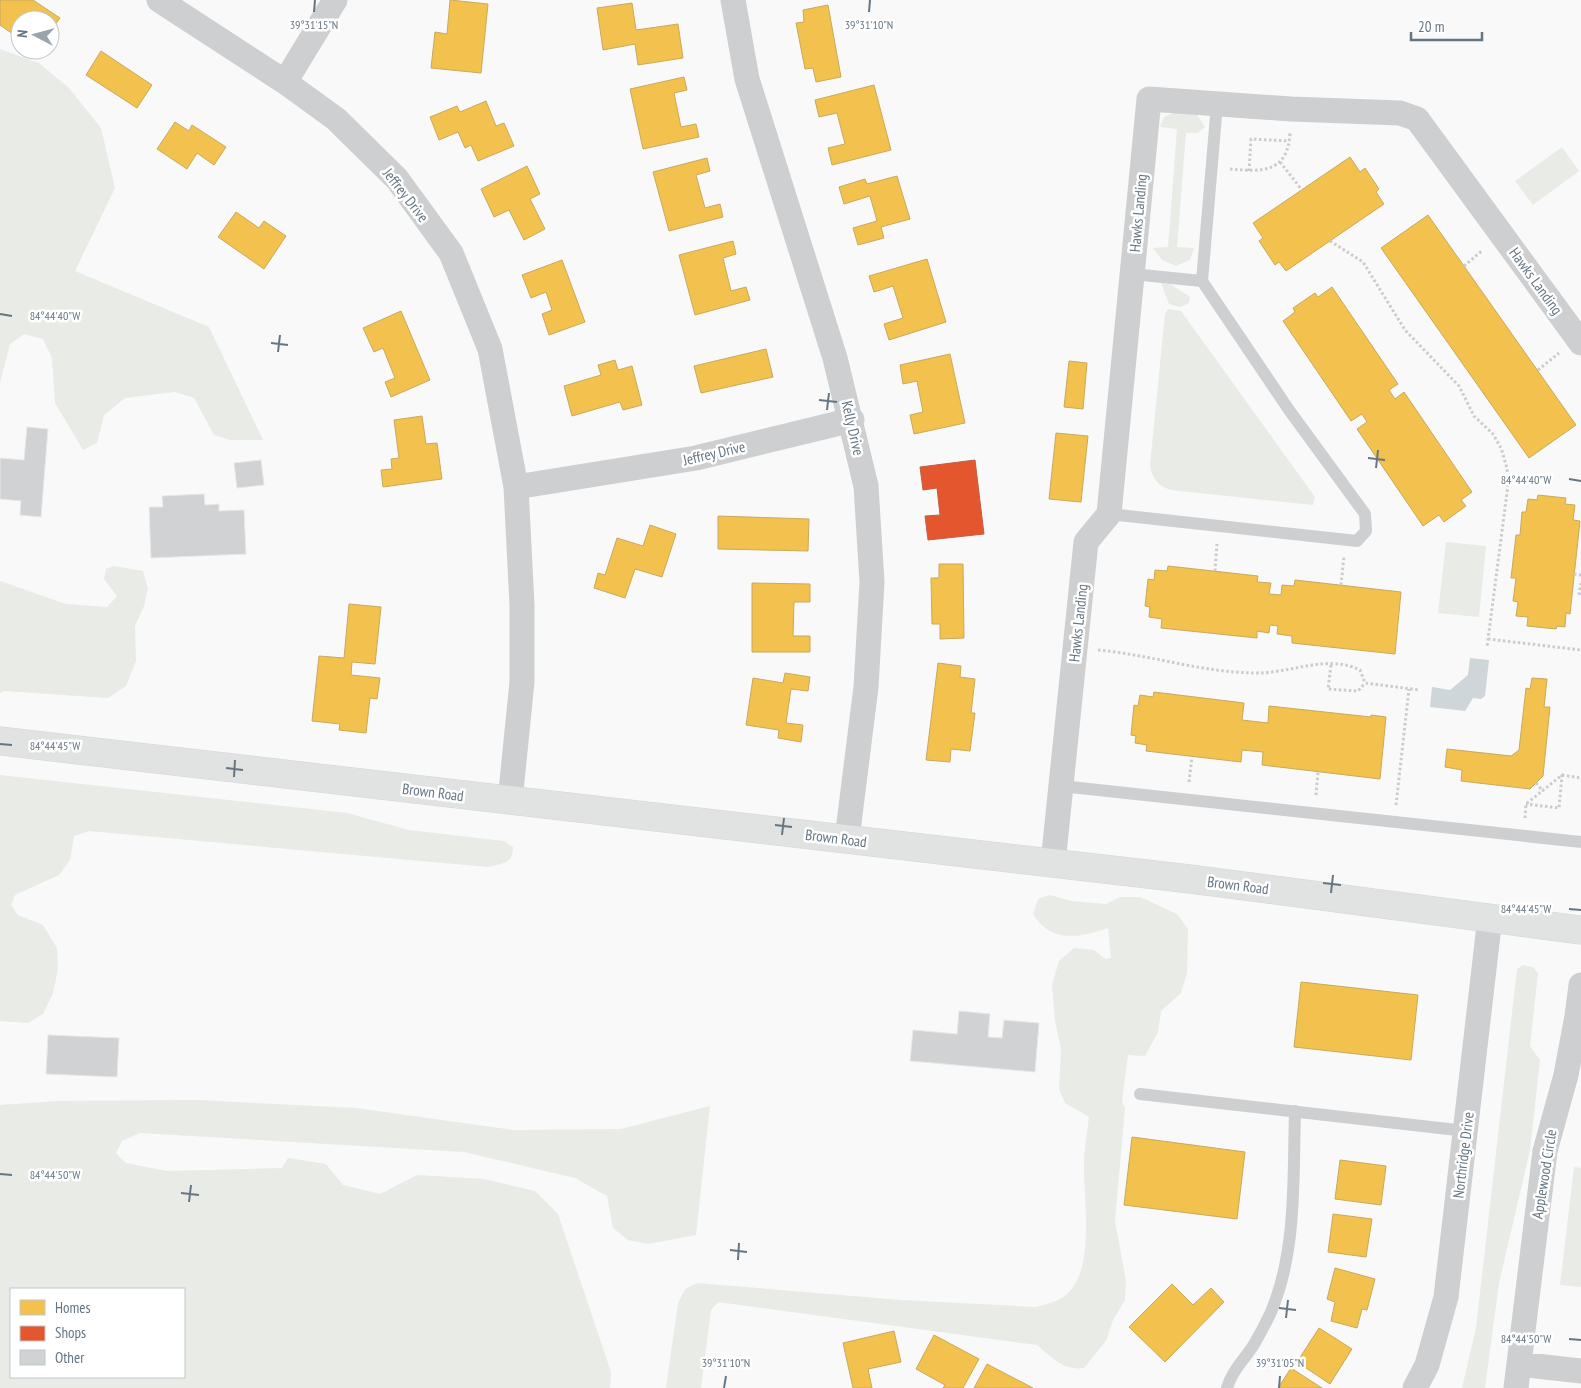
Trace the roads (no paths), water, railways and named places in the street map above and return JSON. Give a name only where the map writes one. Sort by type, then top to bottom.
[{"type":"street","name":"Jeffrey Drive","points":[[160,0],[285,82],[336,119],[397,179],[451,253],[490,349],[516,487],[522,605],[522,682],[510,801]]},
{"type":"street","points":[[285,82],[335,0]]},
{"type":"street","name":"Kelly Drive","points":[[733,0],[747,79],[836,358],[866,486],[872,582],[866,687],[847,840]]},
{"type":"street","name":"Hawks Landing","points":[[1053,863],[1086,542],[1109,514],[1149,99],[1291,109],[1400,113],[1417,119],[1581,343]]},
{"type":"street","name":"Jeffrey Drive","points":[[516,487],[696,458],[852,420]]},
{"type":"street","name":"Brown Road","points":[[0,741],[1053,863],[1581,930]]},
{"type":"street","name":"Northridge Drive","points":[[1415,1388],[1427,1365],[1446,1297],[1490,917]]},
{"type":"street","name":"Applewood Circle","points":[[1581,985],[1578,1016],[1566,1075],[1545,1151],[1518,1376],[1581,1371]]},
{"type":"lane","points":[[1109,514],[1358,541],[1366,531],[1365,514],[1289,410],[1202,281],[1217,104]]},
{"type":"lane","points":[[1132,274],[1202,281]]},
{"type":"lane","points":[[1061,786],[1581,842]]},
{"type":"lane","points":[[1140,1094],[1466,1131]]},
{"type":"lane","points":[[1227,1388],[1231,1375],[1252,1346],[1271,1312],[1284,1269],[1292,1203],[1295,1111]]}]
